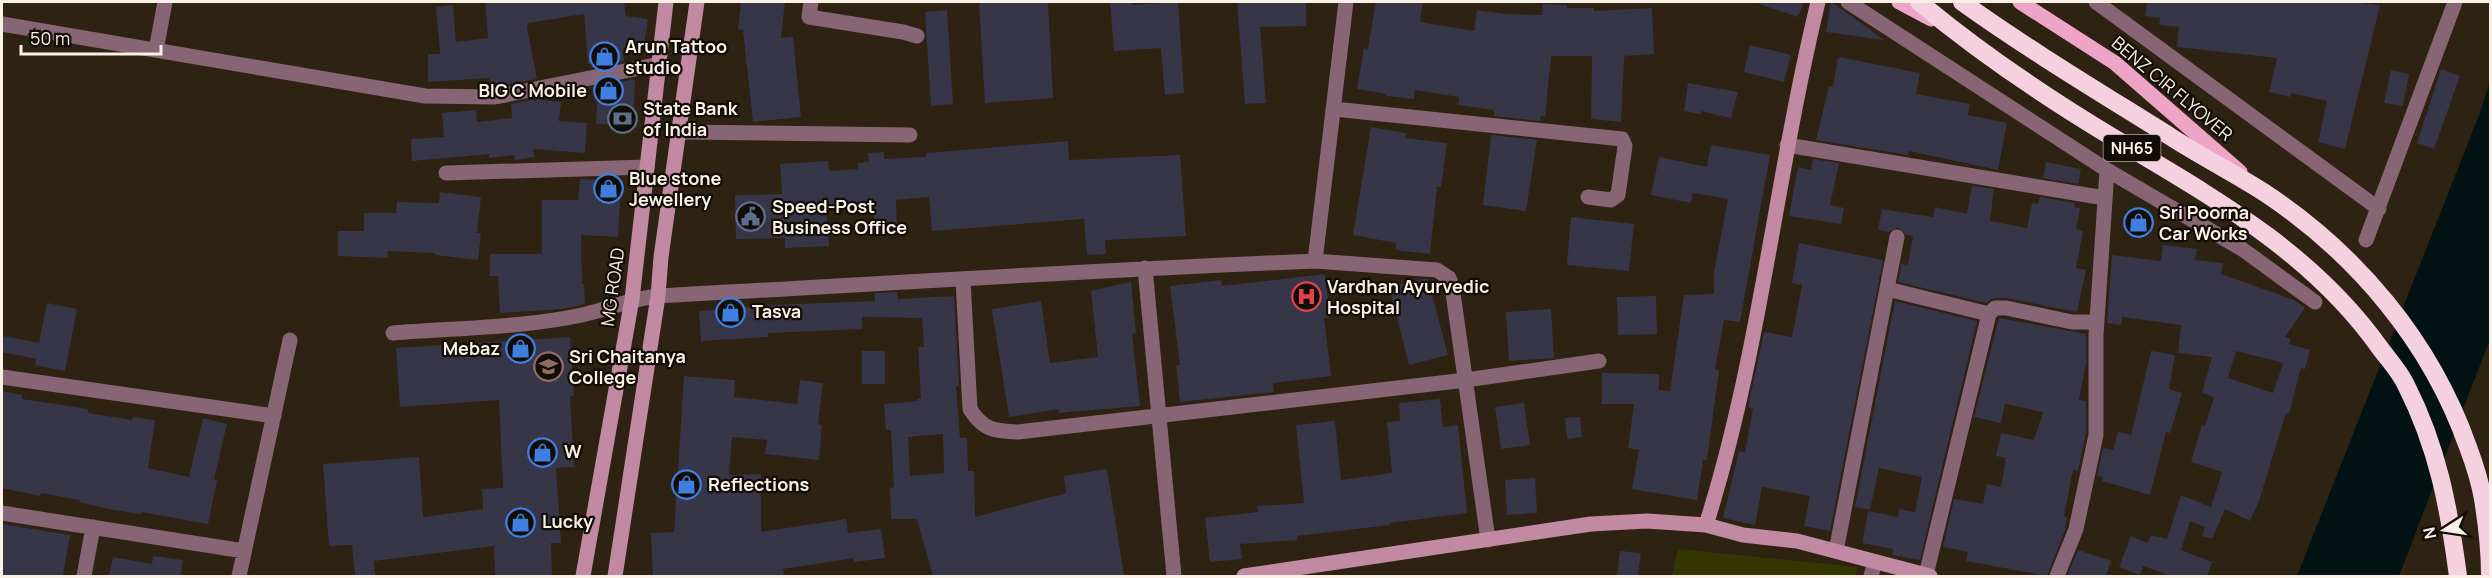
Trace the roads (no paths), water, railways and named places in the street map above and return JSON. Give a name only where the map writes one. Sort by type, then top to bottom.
[{"type":"highway","name":"NH65","points":[[1919,2],[1955,32],[2033,87],[2248,219],[2308,267],[2343,301],[2405,383],[2428,434],[2446,492],[2458,576]]},
{"type":"highway","name":"NH65","points":[[1962,2],[2002,31],[2172,138],[2265,193],[2329,242],[2364,276],[2410,333],[2444,390],[2462,429],[2483,497],[2490,575]]},
{"type":"main road","points":[[1899,2],[1955,32]]},
{"type":"main road","name":"BENZ CIR FLYOVER","points":[[2020,2],[2115,63],[2265,193]]},
{"type":"street","points":[[156,50],[165,2]]},
{"type":"street","name":"MG ROAD","points":[[584,576],[632,299],[666,2]]},
{"type":"street","points":[[615,576],[658,296],[661,257],[697,2]]},
{"type":"street","points":[[811,2],[809,17],[917,36]]},
{"type":"street","points":[[1315,261],[1346,2]]},
{"type":"street","points":[[1706,525],[1748,364],[1798,82],[1818,2]]},
{"type":"street","points":[[1848,2],[2107,170],[2242,249],[2315,302]]},
{"type":"street","points":[[2096,2],[2379,208]]},
{"type":"street","points":[[2366,240],[2455,2]]},
{"type":"street","points":[[2,24],[425,96],[495,97],[660,64]]},
{"type":"street","points":[[1334,109],[1622,139],[1625,146],[1618,195],[1611,200],[1588,197]]},
{"type":"street","points":[[680,132],[910,135]]},
{"type":"street","points":[[1787,145],[2105,198]]},
{"type":"street","points":[[447,173],[647,167]]},
{"type":"street","points":[[2057,576],[2076,529],[2096,435],[2097,322],[2107,170]]},
{"type":"street","points":[[1836,550],[1898,237]]},
{"type":"street","points":[[393,333],[530,322],[582,314],[632,299],[658,296],[1145,268],[1315,261],[1437,270],[1444,273],[1452,286],[1488,540]]},
{"type":"street","points":[[1145,268],[1174,576]]},
{"type":"street","points":[[963,280],[970,409],[978,422],[996,431],[1018,432],[1466,380],[1599,361]]},
{"type":"street","points":[[1887,289],[1989,314]]},
{"type":"street","points":[[1244,576],[1591,524],[1647,521],[1706,525],[1743,535],[1797,541],[1836,550],[1873,569],[1928,576],[1989,314],[1995,308],[2006,308],[2072,322],[2097,322]]},
{"type":"street","points":[[239,576],[290,340]]},
{"type":"street","points":[[2,377],[274,416]]},
{"type":"street","points":[[2,513],[244,551]]},
{"type":"street","points":[[84,576],[93,527]]},
{"type":"place","name":"Arun Tattoo studio","points":[[604,57]]},
{"type":"place","name":"BIG C Mobile","points":[[608,91]]},
{"type":"place","name":"State Bank of India","points":[[622,119]]},
{"type":"place","name":"Blue stone Jewellery","points":[[608,189]]},
{"type":"place","name":"Speed-Post Business Office","points":[[751,217]]},
{"type":"place","name":"Sri Poorna Car Works","points":[[2138,223]]},
{"type":"place","name":"Vardhan Ayurvedic Hospital","points":[[1306,297]]},
{"type":"place","name":"Tasva","points":[[731,312]]},
{"type":"place","name":"Mebaz","points":[[521,349]]},
{"type":"place","name":"Sri Chaitanya College","points":[[548,367]]},
{"type":"place","name":"W","points":[[543,452]]},
{"type":"place","name":"Reflections","points":[[687,485]]},
{"type":"place","name":"Lucky","points":[[521,522]]}]
